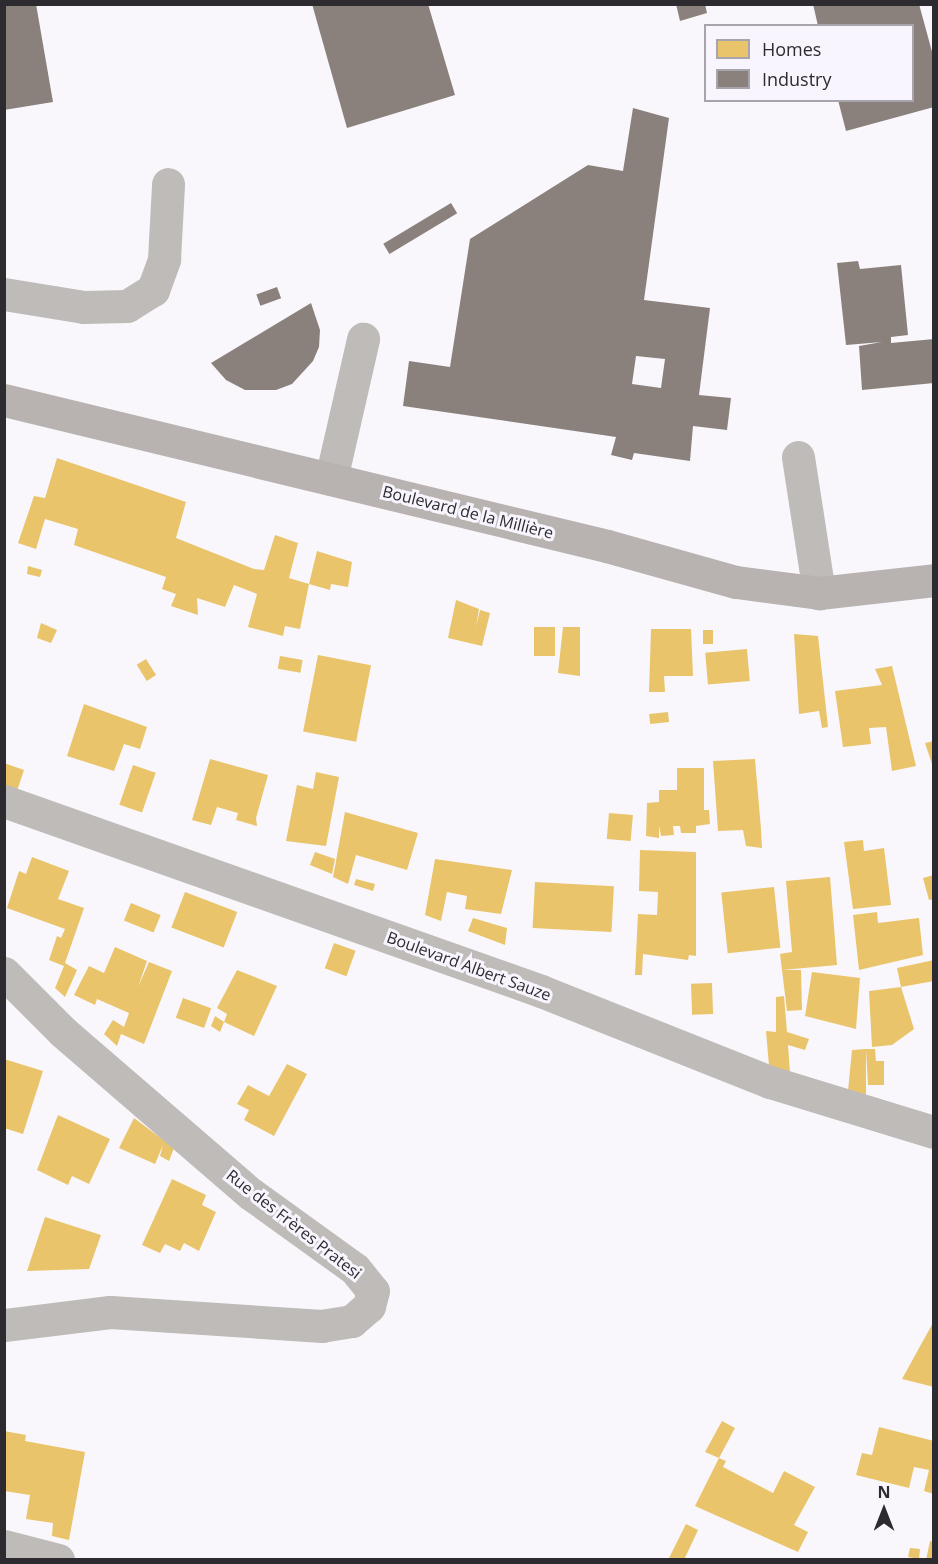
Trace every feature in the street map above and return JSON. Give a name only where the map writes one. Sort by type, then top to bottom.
[{"type":"main road","name":"Boulevard de la Millière","points":[[4,400],[331,479],[736,582],[819,593],[933,580]]},
{"type":"street","points":[[4,294],[84,307],[127,306],[153,290],[164,259],[168,184]]},
{"type":"street","points":[[331,479],[363,339]]},
{"type":"street","points":[[798,457],[819,593]]},
{"type":"street","name":"Boulevard Albert Sauze","points":[[4,801],[541,991],[770,1082],[933,1132]]},
{"type":"street","name":"Rue des Frères Pratesi","points":[[4,973],[63,1032],[251,1194],[355,1269],[373,1291],[369,1306],[352,1321],[322,1326],[110,1312],[4,1325]]},
{"type":"street","points":[[4,1546],[58,1560]]},
{"type":"building: Homes","points":[[57,458],[186,502],[176,538],[254,569],[264,570],[275,535],[298,543],[289,578],[309,584],[300,629],[285,626],[283,636],[248,627],[257,594],[234,585],[225,607],[197,598],[198,615],[171,606],[176,594],[162,589],[166,577],[74,545],[78,529],[45,519],[36,549],[18,543],[34,496],[45,498]]},
{"type":"building: Homes","points":[[317,551],[352,562],[348,587],[331,584],[330,590],[309,584]]},
{"type":"building: Homes","points":[[28,566],[42,570],[40,577],[27,574]]},
{"type":"building: Homes","points":[[456,600],[479,609],[476,627],[480,610],[490,613],[482,646],[448,638]]},
{"type":"building: Homes","points":[[41,623],[57,630],[51,643],[37,638]]},
{"type":"building: Homes","points":[[534,627],[555,627],[555,656],[534,656]]},
{"type":"building: Homes","points":[[563,627],[580,627],[580,676],[558,673]]},
{"type":"building: Homes","points":[[651,629],[691,629],[693,676],[664,676],[665,692],[649,692]]},
{"type":"building: Homes","points":[[703,630],[713,630],[713,644],[703,644]]},
{"type":"building: Homes","points":[[794,634],[818,636],[828,727],[822,728],[819,711],[799,714]]},
{"type":"building: Homes","points":[[747,649],[750,681],[708,685],[705,653]]},
{"type":"building: Homes","points":[[318,655],[371,665],[356,742],[303,732]]},
{"type":"building: Homes","points":[[280,656],[303,660],[300,673],[278,669]]},
{"type":"building: Homes","points":[[146,659],[156,675],[147,681],[137,665]]},
{"type":"building: Homes","points":[[892,666],[916,766],[892,771],[886,727],[869,728],[871,744],[843,747],[835,691],[882,685],[875,669]]},
{"type":"building: Homes","points":[[84,704],[147,727],[140,749],[124,744],[114,771],[67,756]]},
{"type":"building: Homes","points":[[668,712],[669,722],[650,724],[649,714]]},
{"type":"building: Homes","points":[[934,741],[934,764],[932,764],[925,743]]},
{"type":"building: Homes","points":[[210,759],[268,775],[256,818],[257,826],[236,820],[238,813],[217,807],[211,825],[192,820]]},
{"type":"building: Homes","points":[[755,759],[762,848],[746,846],[743,830],[718,831],[713,761]]},
{"type":"building: Homes","points":[[4,763],[24,770],[17,791],[4,786]]},
{"type":"building: Homes","points":[[133,765],[156,773],[142,813],[119,805]]},
{"type":"building: Homes","points":[[677,768],[704,768],[704,810],[709,810],[710,824],[696,826],[696,833],[681,833],[680,826],[673,826],[674,835],[661,836],[659,826],[659,838],[646,836],[647,803],[659,802],[659,790],[677,790]]},
{"type":"building: Homes","points":[[316,772],[339,777],[326,846],[286,841],[297,785],[313,789]]},
{"type":"building: Homes","points":[[345,812],[418,833],[407,870],[356,855],[348,884],[333,877]]},
{"type":"building: Homes","points":[[609,813],[633,815],[631,841],[607,839]]},
{"type":"building: Homes","points":[[863,840],[864,851],[884,848],[891,905],[853,909],[844,842]]},
{"type":"building: Homes","points":[[640,850],[696,852],[696,956],[689,955],[688,960],[643,954],[642,975],[635,975],[638,914],[657,915],[658,892],[639,891]]},
{"type":"building: Homes","points":[[315,852],[335,859],[332,874],[310,865]]},
{"type":"building: Homes","points":[[32,857],[69,871],[58,899],[84,908],[65,963],[77,970],[65,997],[55,988],[64,966],[49,960],[57,936],[61,938],[65,929],[7,908],[19,871],[26,874]]},
{"type":"building: Homes","points":[[435,859],[512,870],[501,914],[465,909],[467,896],[447,892],[441,921],[425,915]]},
{"type":"building: Homes","points":[[934,875],[934,899],[929,900],[923,878]]},
{"type":"building: Homes","points":[[830,877],[837,965],[782,970],[780,954],[792,952],[786,881]]},
{"type":"building: Homes","points":[[356,879],[375,884],[373,891],[354,885]]},
{"type":"building: Homes","points":[[535,882],[614,886],[611,932],[533,928]]},
{"type":"building: Homes","points":[[774,887],[780,948],[728,953],[721,893]]},
{"type":"building: Homes","points":[[185,892],[237,912],[224,948],[171,927]]},
{"type":"building: Homes","points":[[131,903],[161,915],[154,933],[124,921]]},
{"type":"building: Homes","points":[[877,912],[878,923],[919,918],[923,955],[859,970],[853,915]]},
{"type":"building: Homes","points":[[473,918],[507,928],[505,945],[468,931]]},
{"type":"building: Homes","points":[[334,943],[356,951],[346,976],[325,968]]},
{"type":"building: Homes","points":[[115,947],[147,961],[138,987],[149,962],[172,971],[144,1044],[121,1034],[117,1046],[104,1034],[113,1020],[124,1027],[129,1013],[97,999],[95,1005],[74,995],[89,966],[104,973]]},
{"type":"building: Homes","points":[[934,960],[934,981],[901,987],[897,968]]},
{"type":"building: Homes","points":[[237,970],[277,986],[254,1036],[224,1022],[227,1014],[217,1008]]},
{"type":"building: Homes","points":[[782,970],[801,970],[802,1010],[787,1011]]},
{"type":"building: Homes","points":[[812,972],[860,978],[856,1029],[805,1016]]},
{"type":"building: Homes","points":[[712,983],[713,1014],[692,1015],[691,984]]},
{"type":"building: Homes","points":[[901,987],[914,1029],[892,1045],[872,1047],[869,991]]},
{"type":"building: Homes","points":[[784,996],[787,1032],[809,1039],[805,1050],[788,1045],[790,1073],[769,1066],[766,1031],[776,1032],[776,997]]},
{"type":"building: Homes","points":[[183,998],[211,1008],[204,1028],[176,1018]]},
{"type":"building: Homes","points":[[215,1016],[224,1022],[220,1032],[211,1026]]},
{"type":"building: Homes","points":[[866,1049],[875,1049],[876,1061],[884,1061],[884,1085],[868,1085]]},
{"type":"building: Homes","points":[[866,1049],[866,1095],[848,1091],[852,1050]]},
{"type":"building: Homes","points":[[4,1059],[43,1071],[23,1134],[4,1128]]},
{"type":"building: Homes","points":[[287,1064],[307,1074],[274,1136],[244,1120],[249,1110],[237,1104],[248,1085],[269,1096]]},
{"type":"building: Homes","points":[[58,1115],[110,1139],[89,1184],[72,1176],[68,1185],[37,1170]]},
{"type":"building: Homes","points":[[134,1118],[174,1148],[169,1161],[160,1156],[163,1145],[155,1164],[119,1148]]},
{"type":"building: Homes","points":[[172,1179],[206,1195],[202,1205],[216,1212],[199,1251],[184,1243],[180,1251],[165,1244],[160,1253],[142,1245]]},
{"type":"building: Homes","points":[[45,1217],[101,1235],[89,1269],[27,1271]]},
{"type":"building: Homes","points":[[934,1321],[934,1387],[902,1379]]},
{"type":"building: Homes","points":[[722,1421],[735,1428],[719,1458],[705,1452]]},
{"type":"building: Homes","points":[[879,1427],[934,1441],[934,1494],[924,1491],[929,1470],[914,1467],[909,1488],[856,1475],[862,1453],[872,1455]]},
{"type":"building: Homes","points":[[4,1431],[26,1435],[25,1441],[85,1452],[69,1540],[52,1536],[53,1523],[26,1519],[30,1495],[4,1491]]},
{"type":"building: Homes","points":[[719,1458],[726,1461],[723,1467],[773,1493],[784,1471],[815,1487],[794,1525],[808,1532],[798,1552],[695,1506]]},
{"type":"building: Homes","points":[[686,1524],[698,1530],[684,1560],[668,1560]]},
{"type":"building: Homes","points":[[930,1541],[934,1542],[934,1560],[926,1560]]},
{"type":"building: Homes","points":[[910,1548],[920,1549],[919,1559],[908,1557]]},
{"type":"building: Industry","points":[[4,4],[36,4],[53,102],[4,110]]},
{"type":"building: Industry","points":[[312,4],[428,4],[455,95],[347,128]]},
{"type":"building: Industry","points":[[676,4],[705,4],[707,13],[680,21]]},
{"type":"building: Industry","points":[[813,4],[919,4],[934,59],[934,107],[846,131],[839,102],[914,102],[914,24],[818,24]]},
{"type":"building: Industry","points":[[633,108],[669,118],[644,300],[710,308],[699,395],[731,398],[727,430],[693,426],[690,461],[634,453],[632,460],[611,455],[616,437],[403,406],[409,361],[450,367],[470,239],[588,165],[623,171]],"holes":[[[636,356],[665,359],[661,388],[632,384]]]},
{"type":"building: Industry","points":[[451,203],[457,213],[389,254],[383,244]]},
{"type":"building: Industry","points":[[858,261],[860,269],[901,265],[908,335],[891,337],[891,343],[934,339],[934,383],[862,390],[859,346],[882,342],[846,345],[837,263]]},
{"type":"building: Industry","points":[[277,287],[281,298],[260,306],[256,295]]},
{"type":"building: Industry","points":[[311,303],[320,330],[319,347],[313,361],[292,384],[276,390],[245,390],[226,380],[211,363]]}]
